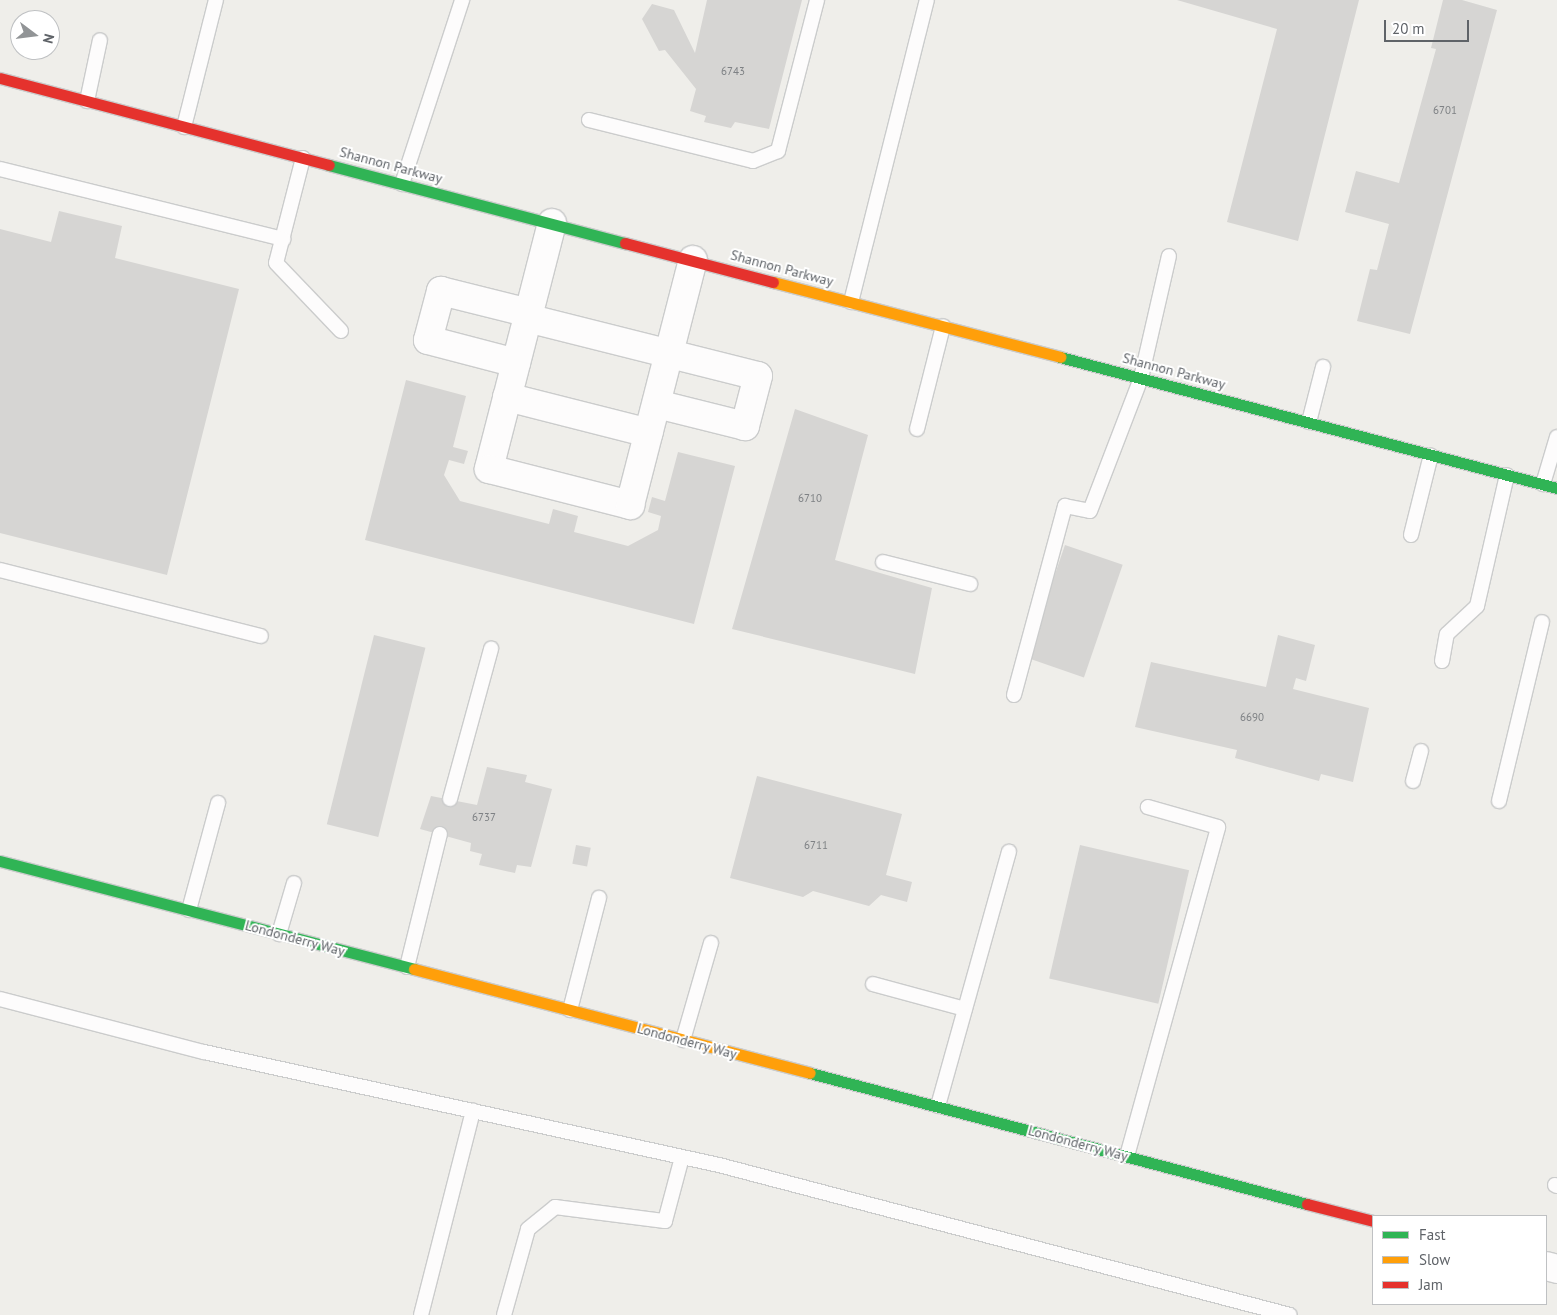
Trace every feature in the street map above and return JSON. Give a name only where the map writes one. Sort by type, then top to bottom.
[{"type":"street","name":"Shannon Parkway","points":[[0,78],[1557,488]]},
{"type":"street","points":[[552,223],[489,469],[630,505],[693,260]]},
{"type":"street","points":[[516,363],[428,340],[441,291],[669,354],[758,376],[745,426],[656,404]]},
{"type":"street","points":[[507,397],[649,433]]},
{"type":"street","name":"Londonderry Way","points":[[0,861],[1372,1220]]},
{"type":"lane","points":[[184,126],[216,0]]},
{"type":"lane","points":[[402,184],[462,0]]},
{"type":"lane","points":[[589,120],[753,161],[778,151],[817,0]]},
{"type":"lane","points":[[851,302],[927,0]]},
{"type":"lane","points":[[87,101],[100,40]]},
{"type":"lane","points":[[303,158],[276,263],[341,331]]},
{"type":"lane","points":[[0,169],[283,239]]},
{"type":"lane","points":[[1014,695],[1065,506],[1090,511],[1141,378],[1169,256]]},
{"type":"lane","points":[[917,428],[943,326]]},
{"type":"lane","points":[[1309,422],[1323,367]]},
{"type":"lane","points":[[1543,484],[1557,437]]},
{"type":"lane","points":[[1411,535],[1431,455]]},
{"type":"lane","points":[[1442,661],[1447,634],[1477,606],[1508,475]]},
{"type":"lane","points":[[883,562],[970,584]]},
{"type":"lane","points":[[0,570],[261,636]]},
{"type":"lane","points":[[1499,801],[1542,622]]},
{"type":"lane","points":[[450,799],[491,649]]},
{"type":"lane","points":[[1413,781],[1421,751]]},
{"type":"lane","points":[[189,910],[218,803]]},
{"type":"lane","points":[[1127,1156],[1218,827],[1148,807]]},
{"type":"lane","points":[[407,968],[440,834]]},
{"type":"lane","points":[[938,1106],[1009,852]]},
{"type":"lane","points":[[279,934],[294,883]]},
{"type":"lane","points":[[570,1010],[598,898]]},
{"type":"lane","points":[[683,1040],[711,943]]},
{"type":"lane","points":[[873,984],[965,1008]]},
{"type":"lane","points":[[0,999],[204,1052],[682,1157],[1290,1315]]},
{"type":"lane","points":[[421,1315],[473,1111]]},
{"type":"lane","points":[[504,1315],[528,1229],[555,1207],[665,1220],[682,1157]]},
{"type":"building","points":[[707,0],[802,0],[769,129],[735,122],[731,128],[704,122],[706,116],[690,111],[696,89],[665,50],[659,51],[642,19],[652,4],[674,10],[695,53]]},
{"type":"building","points":[[1177,0],[1359,0],[1298,241],[1227,222],[1277,29]]},
{"type":"building","points":[[1443,0],[1462,0],[1497,10],[1410,334],[1357,321],[1370,269],[1377,270],[1389,224],[1345,212],[1356,171],[1399,183],[1436,49],[1431,48]]},
{"type":"building","points":[[59,211],[122,226],[115,258],[239,289],[167,575],[0,533],[0,229],[51,242]]},
{"type":"building","points":[[406,380],[466,396],[453,447],[468,451],[464,464],[449,460],[444,475],[460,501],[549,524],[553,509],[578,516],[574,532],[628,546],[658,530],[661,516],[648,512],[652,497],[665,501],[678,452],[735,466],[694,624],[365,540]]},
{"type":"building","points":[[795,409],[868,435],[835,560],[932,588],[915,674],[732,629]]},
{"type":"building","points":[[1065,545],[1123,565],[1084,677],[1026,658]]},
{"type":"building","points":[[374,635],[425,648],[378,837],[327,824]]},
{"type":"building","points":[[1278,635],[1315,645],[1306,681],[1296,678],[1293,689],[1369,708],[1353,782],[1321,774],[1319,781],[1235,758],[1237,750],[1135,727],[1151,662],[1266,687]]},
{"type":"building","points":[[487,767],[527,775],[525,782],[552,789],[531,867],[517,865],[515,873],[479,865],[482,854],[470,851],[471,843],[420,829],[431,796],[477,805]]},
{"type":"building","points":[[757,776],[902,814],[886,875],[912,882],[907,902],[881,895],[869,906],[813,891],[803,897],[730,878]]},
{"type":"building","points":[[576,845],[591,848],[587,867],[572,864]]},
{"type":"building","points":[[1080,845],[1189,870],[1158,1004],[1049,978]]},
{"type":"traffic: fast","points":[[329,165],[625,243]]},
{"type":"traffic: fast","points":[[1060,357],[1557,488]]},
{"type":"traffic: fast","points":[[0,861],[414,969]]},
{"type":"traffic: fast","points":[[810,1073],[1307,1204]]},
{"type":"traffic: slow","points":[[773,282],[1060,357]]},
{"type":"traffic: slow","points":[[414,969],[810,1073]]},
{"type":"traffic: jam","points":[[0,78],[329,165]]},
{"type":"traffic: jam","points":[[625,243],[773,282]]},
{"type":"traffic: jam","points":[[1307,1204],[1372,1221]]}]
